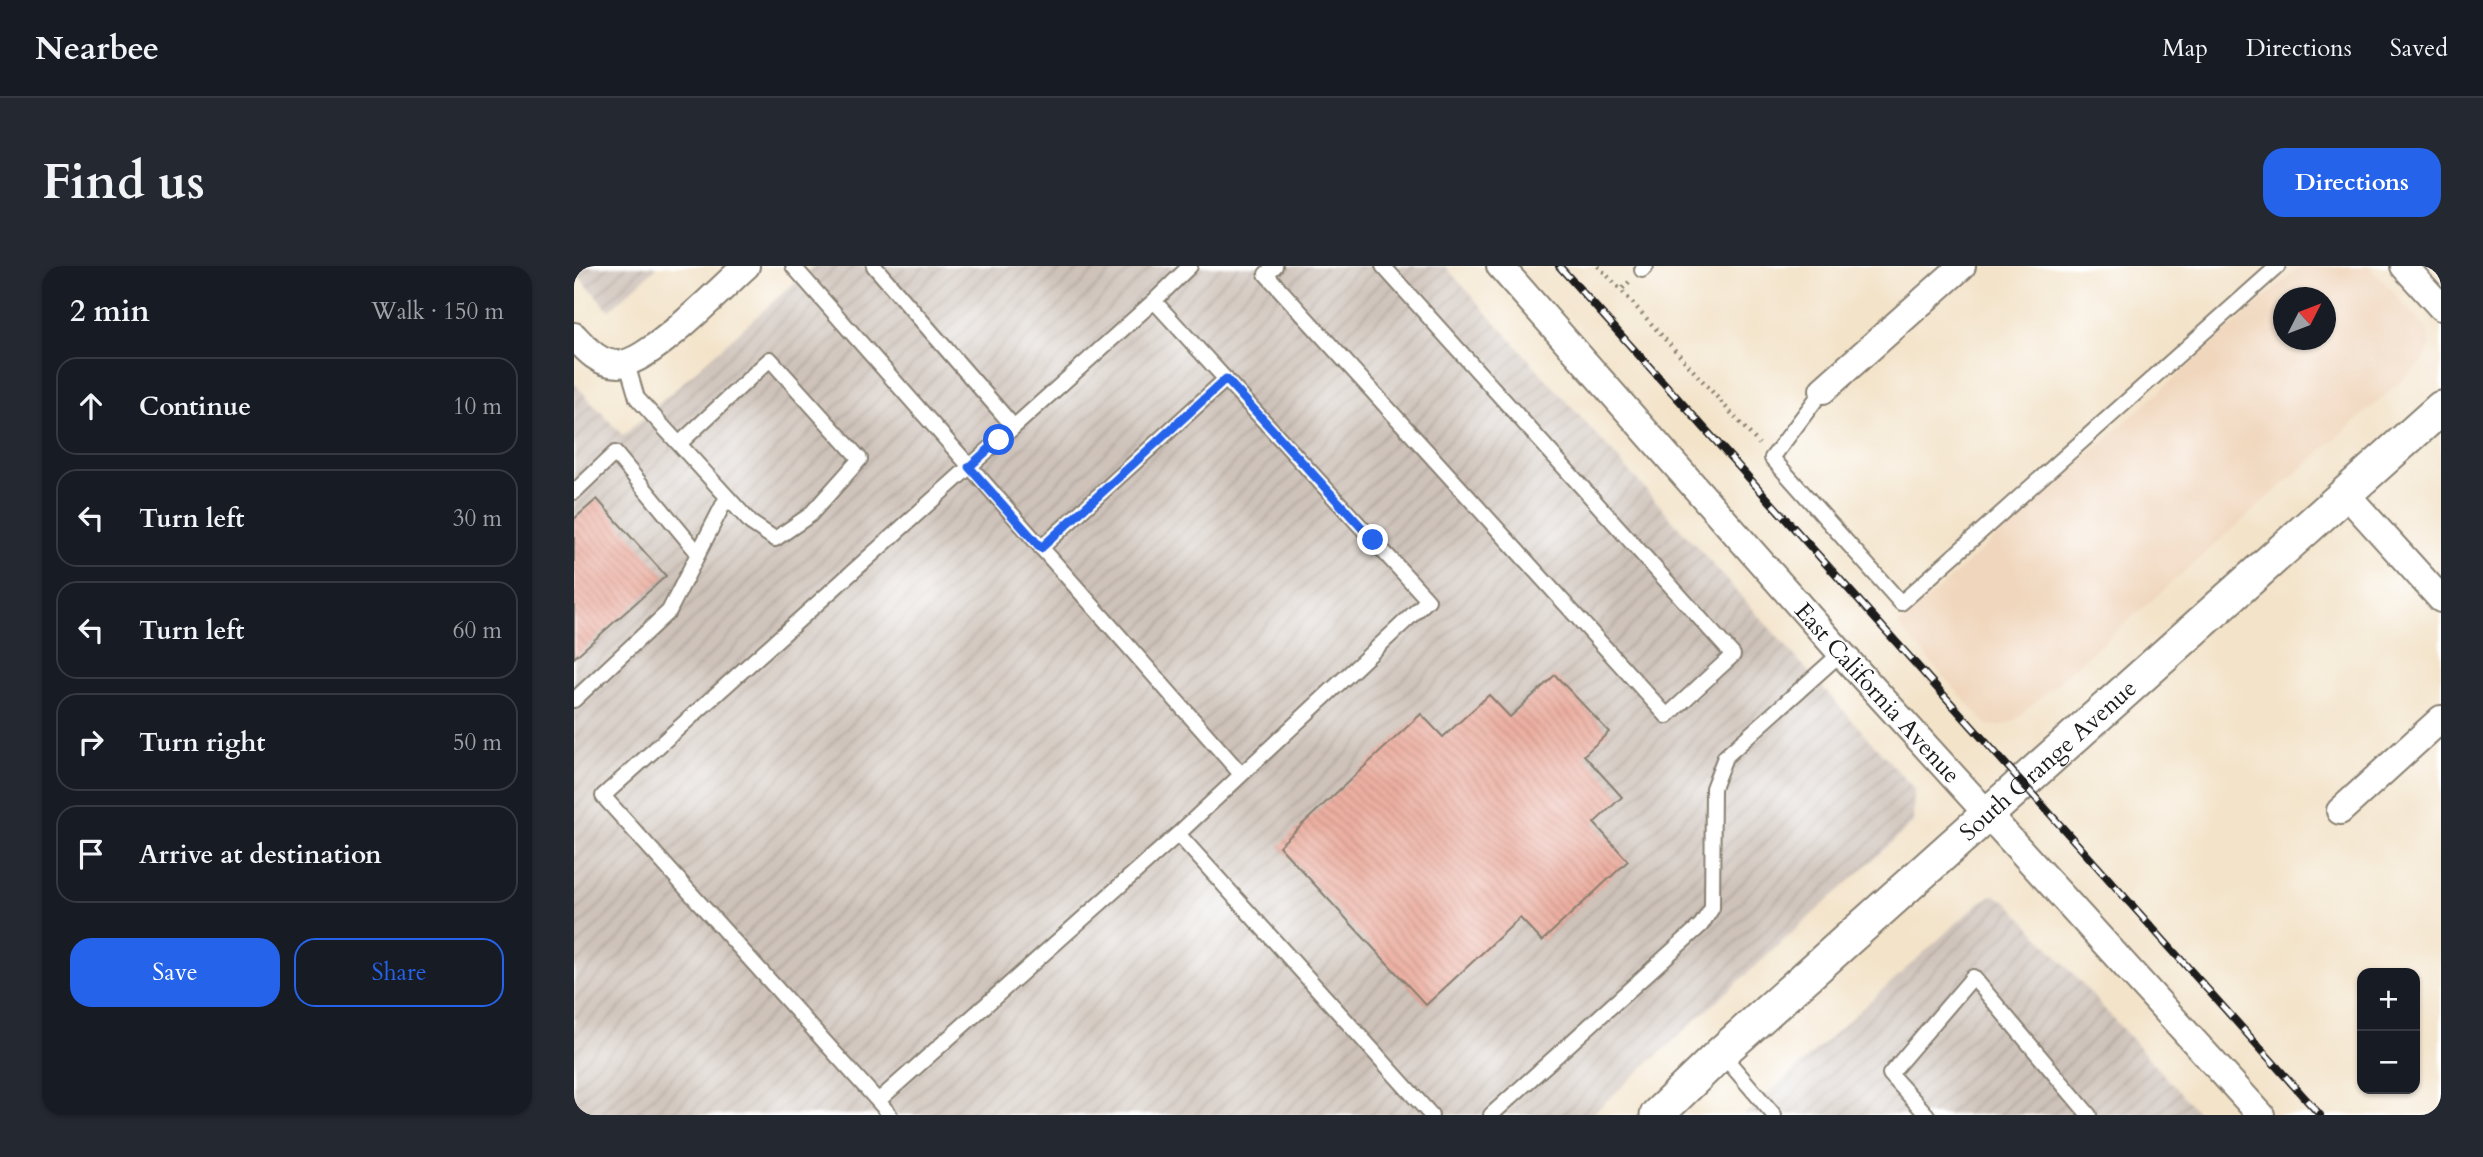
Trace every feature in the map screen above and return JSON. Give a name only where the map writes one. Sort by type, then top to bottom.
[{"type":"street","points":[[574,336],[597,359],[615,365],[628,364],[645,355],[666,338],[746,266]]},
{"type":"street","name":"East California Avenue","points":[[1500,266],[1840,653],[2260,1115]]},
{"type":"street","points":[[1823,390],[1962,266]]},
{"type":"street","points":[[2404,266],[2441,307]]},
{"type":"street","name":"South Orange Avenue","points":[[1657,1115],[1721,1053],[2441,408]]},
{"type":"street","points":[[2345,493],[2441,599]]},
{"type":"street","points":[[2340,811],[2441,719]]},
{"type":"lane","points":[[793,266],[1241,774]]},
{"type":"lane","points":[[874,266],[1014,427]]},
{"type":"lane","points":[[890,1115],[603,796],[1191,266]]},
{"type":"lane","points":[[1275,266],[1266,275],[1667,716],[1733,655],[1383,266]]},
{"type":"lane","points":[[1823,390],[1772,458],[1901,603],[2278,266]]},
{"type":"lane","points":[[878,1101],[1178,834],[1429,600],[1154,301]]},
{"type":"lane","points":[[628,364],[637,398],[751,523],[775,539],[810,515],[860,459],[770,359],[679,444]]},
{"type":"lane","points":[[1041,548],[1226,379]]},
{"type":"lane","points":[[574,492],[615,453],[698,553]]},
{"type":"lane","points":[[574,700],[669,611],[727,497]]},
{"type":"lane","points":[[1490,1115],[1701,925],[1712,908],[1713,788],[1725,757],[1840,653]]},
{"type":"lane","points":[[1178,834],[1432,1115]]},
{"type":"lane","points":[[1927,1115],[1890,1074],[1973,977],[2089,1115]]},
{"type":"lane","points":[[1721,1053],[1774,1115]]},
{"type":"path","points":[[1598,266],[1772,458]]},
{"type":"path","points":[[1621,290],[1644,268]]},
{"type":"shaded area","points":[[574,266],[658,266],[609,310],[574,271]]},
{"type":"shaded area","points":[[813,266],[1445,266],[1914,789],[1913,823],[1591,1115],[574,1115],[574,383],[623,436]]},
{"type":"shaded area","points":[[2300,266],[2369,266],[2427,330],[2431,345],[2423,362],[2014,721],[2000,726],[1987,725],[1898,625],[2273,290],[2273,350],[2336,350],[2336,287],[2276,287]]},
{"type":"shaded area","points":[[1995,895],[2008,902],[2200,1115],[1744,1115],[1981,901]]},
{"type":"building","points":[[597,499],[666,576],[574,658],[574,519]]},
{"type":"building","points":[[1555,675],[1609,732],[1584,755],[1622,797],[1594,823],[1628,861],[1542,941],[1520,918],[1426,1005],[1279,846],[1421,714],[1443,737],[1489,695],[1510,717]]},
{"type":"railway","points":[[1559,266],[2320,1115]]},
{"type":"route","points":[[999,440],[969,467],[1041,548],[1226,379],[1373,540]]}]
